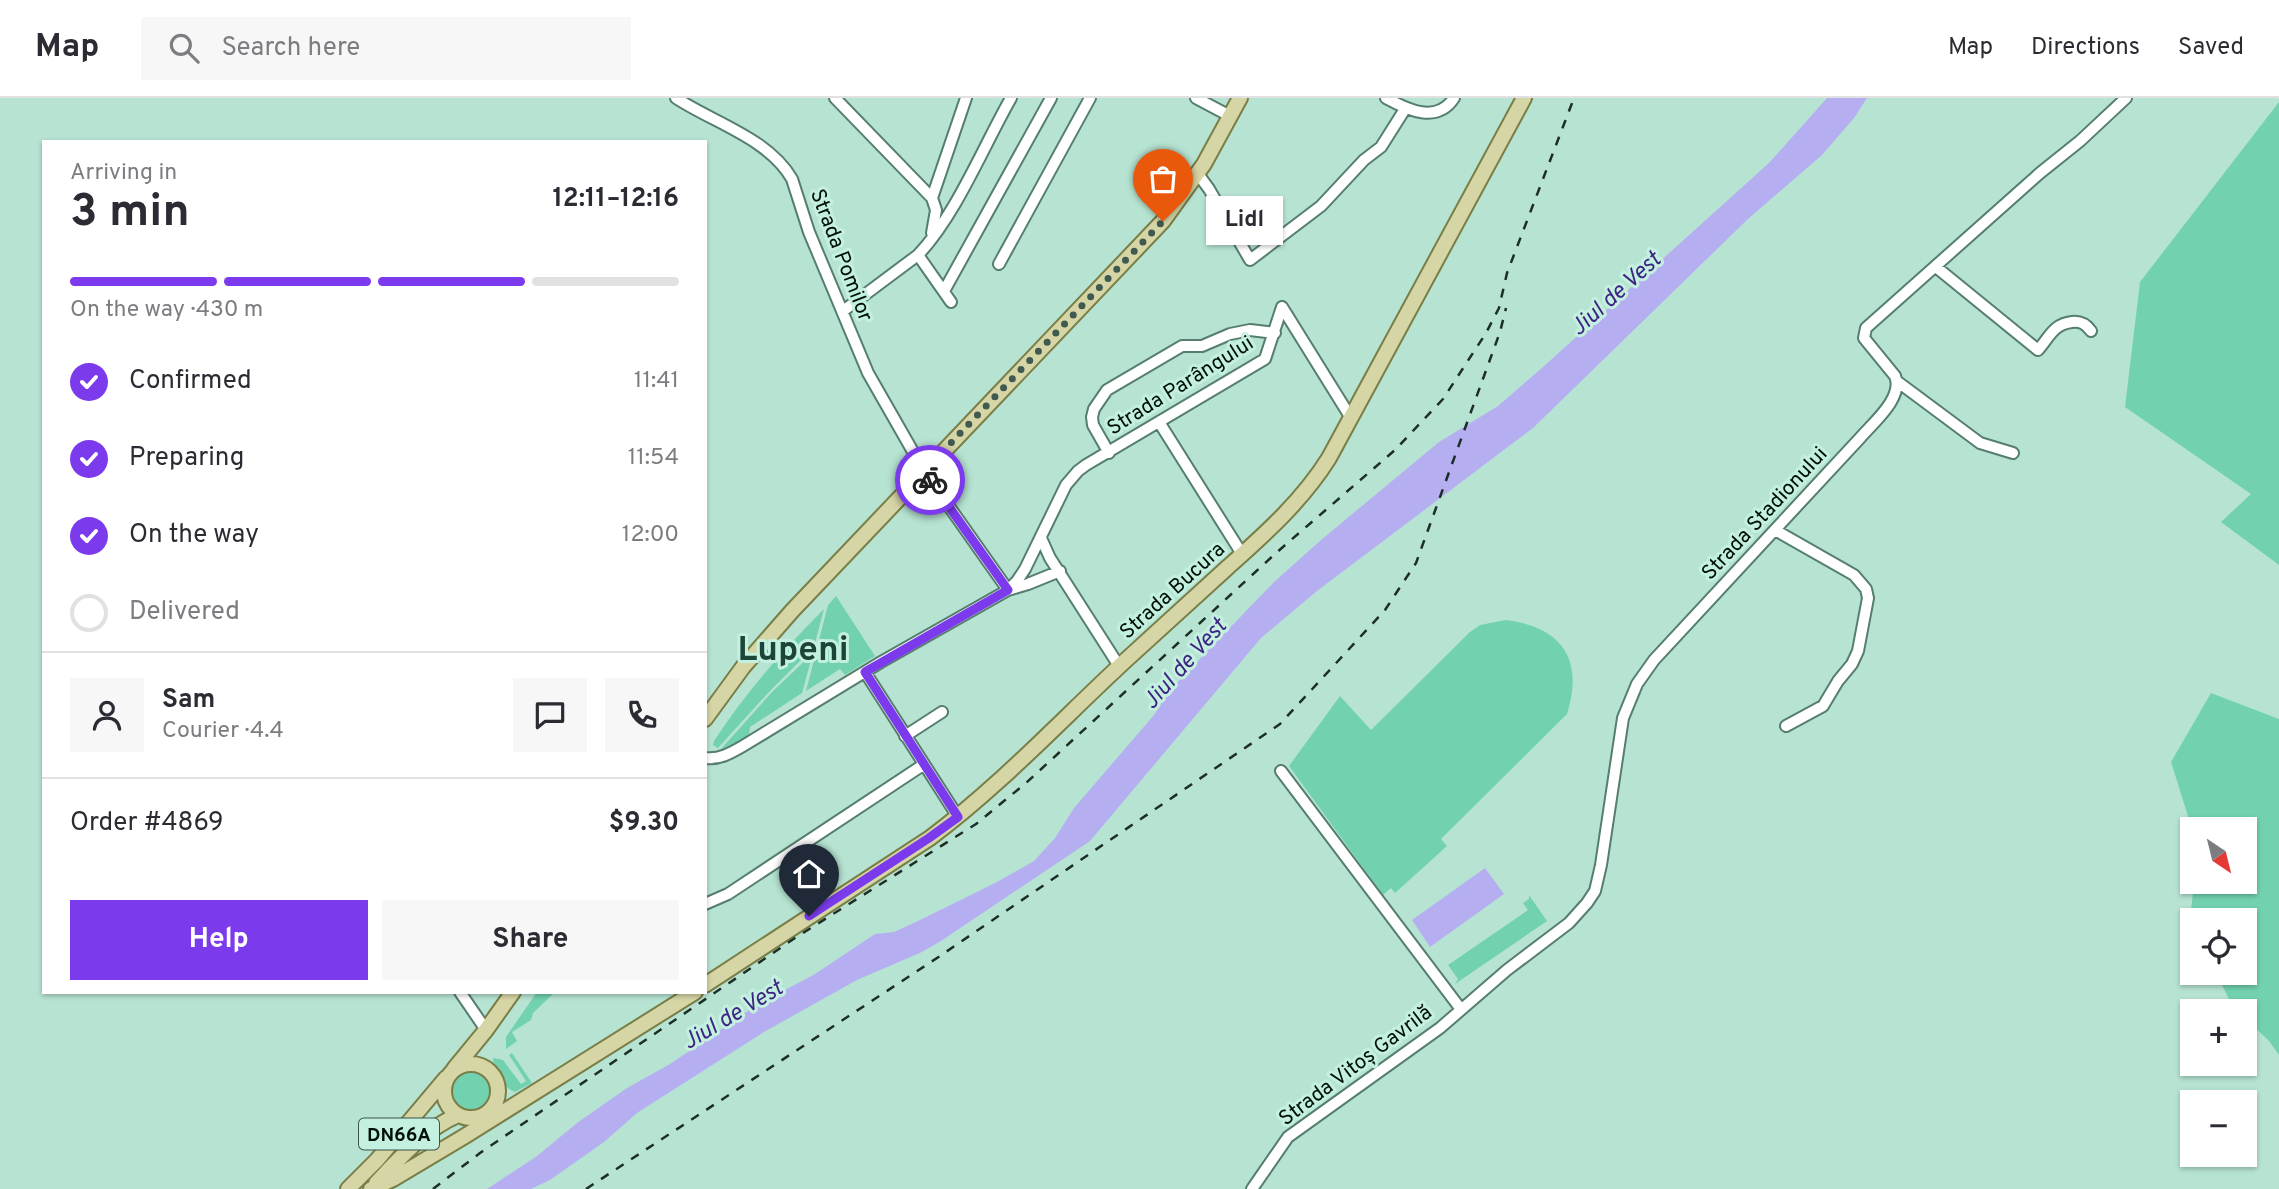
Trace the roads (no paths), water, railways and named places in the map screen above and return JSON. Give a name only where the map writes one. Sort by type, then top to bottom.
[{"type":"main road","points":[[707,716],[743,667],[767,640],[1147,238],[1198,174],[1240,98]]},
{"type":"main road","name":"Strada Bucura","points":[[707,984],[958,817],[1022,761],[1119,666],[1269,530],[1306,491],[1329,458],[1524,98]]},
{"type":"main road","name":"DN66A","points":[[348,1189],[391,1144],[450,1074],[512,994]]},
{"type":"main road","points":[[371,1189],[415,1167],[692,994]]},
{"type":"main road","points":[[486,1030],[484,1044],[487,1069]]},
{"type":"main road","points":[[469,1064],[487,1069],[506,1094],[529,1097],[475,1118],[458,1115],[446,1103],[444,1085],[450,1074],[469,1064]]},
{"type":"main road","points":[[490,1110],[495,1102],[497,1084]]},
{"type":"main road","name":"DN66A","points":[[371,1189],[426,1134],[458,1115]]},
{"type":"street","name":"Strada Pomilor","points":[[676,98],[698,113],[757,144],[788,172],[809,232],[868,373],[924,471]]},
{"type":"street","points":[[835,98],[932,198],[936,210],[930,242]]},
{"type":"street","points":[[932,198],[967,98]]},
{"type":"street","points":[[843,311],[918,255],[930,242],[1011,98]]},
{"type":"street","points":[[944,291],[1051,98]]},
{"type":"street","points":[[999,264],[1090,98]]},
{"type":"street","points":[[1196,98],[1230,116]]},
{"type":"street","points":[[1386,98],[1405,108],[1426,113],[1441,111],[1454,98]]},
{"type":"street","points":[[2013,453],[1980,443],[1898,382],[1864,338],[1864,332],[1872,322],[2126,98]]},
{"type":"street","points":[[1198,174],[1250,260],[1321,206],[1364,160],[1381,147],[1405,108]]},
{"type":"street","points":[[918,255],[951,302]]},
{"type":"street","points":[[1936,267],[2038,350],[2061,324],[2083,323],[2091,331]]},
{"type":"street","name":"Strada Parângului","points":[[1008,590],[1017,580],[1041,538],[1071,477],[1265,359],[1282,307],[1351,418]]},
{"type":"street","points":[[1109,453],[1093,425],[1092,416],[1107,390],[1182,346],[1202,346],[1230,334],[1250,330],[1275,333]]},
{"type":"street","name":"Strada Stadionului","points":[[1460,1008],[1557,933],[1587,903],[1595,891],[1608,830],[1619,739],[1629,699],[1637,684],[1654,660],[1776,530],[1890,402],[1898,382]]},
{"type":"street","points":[[1159,422],[1242,554]]},
{"type":"street","points":[[924,471],[1008,590]]},
{"type":"street","points":[[1776,530],[1854,575],[1866,589],[1868,598],[1858,651],[1852,664],[1823,706],[1786,726]]},
{"type":"street","points":[[1041,538],[1119,666]]},
{"type":"street","name":"Strada Parângului","points":[[707,758],[727,755],[1008,590],[1060,572]]},
{"type":"street","points":[[865,672],[958,817]]},
{"type":"street","points":[[905,736],[942,712]]},
{"type":"street","points":[[707,903],[728,894],[923,765]]},
{"type":"street","points":[[1281,771],[1460,1008]]},
{"type":"street","points":[[461,994],[486,1030]]},
{"type":"street","name":"Strada Vitoș Gavrilă","points":[[1252,1189],[1288,1137],[1423,1040],[1460,1008]]},
{"type":"railway","points":[[433,1189],[480,1153],[795,938],[976,824],[1026,783],[1276,553],[1395,450],[1443,399],[1499,308],[1507,273],[1574,98]]},
{"type":"railway","points":[[586,1189],[937,958],[1280,724],[1385,610],[1416,563],[1500,332],[1506,308]]},
{"type":"place","name":"Lidl","points":[[1163,221]]},
{"type":"district","name":"Lupeni","points":[[793,648]]},
{"type":"water label","name":"Jiul de Vest","points":[[1615,293]]},
{"type":"water label","name":"Jiul de Vest","points":[[1184,663]]},
{"type":"water label","name":"Jiul de Vest","points":[[732,1014]]}]
